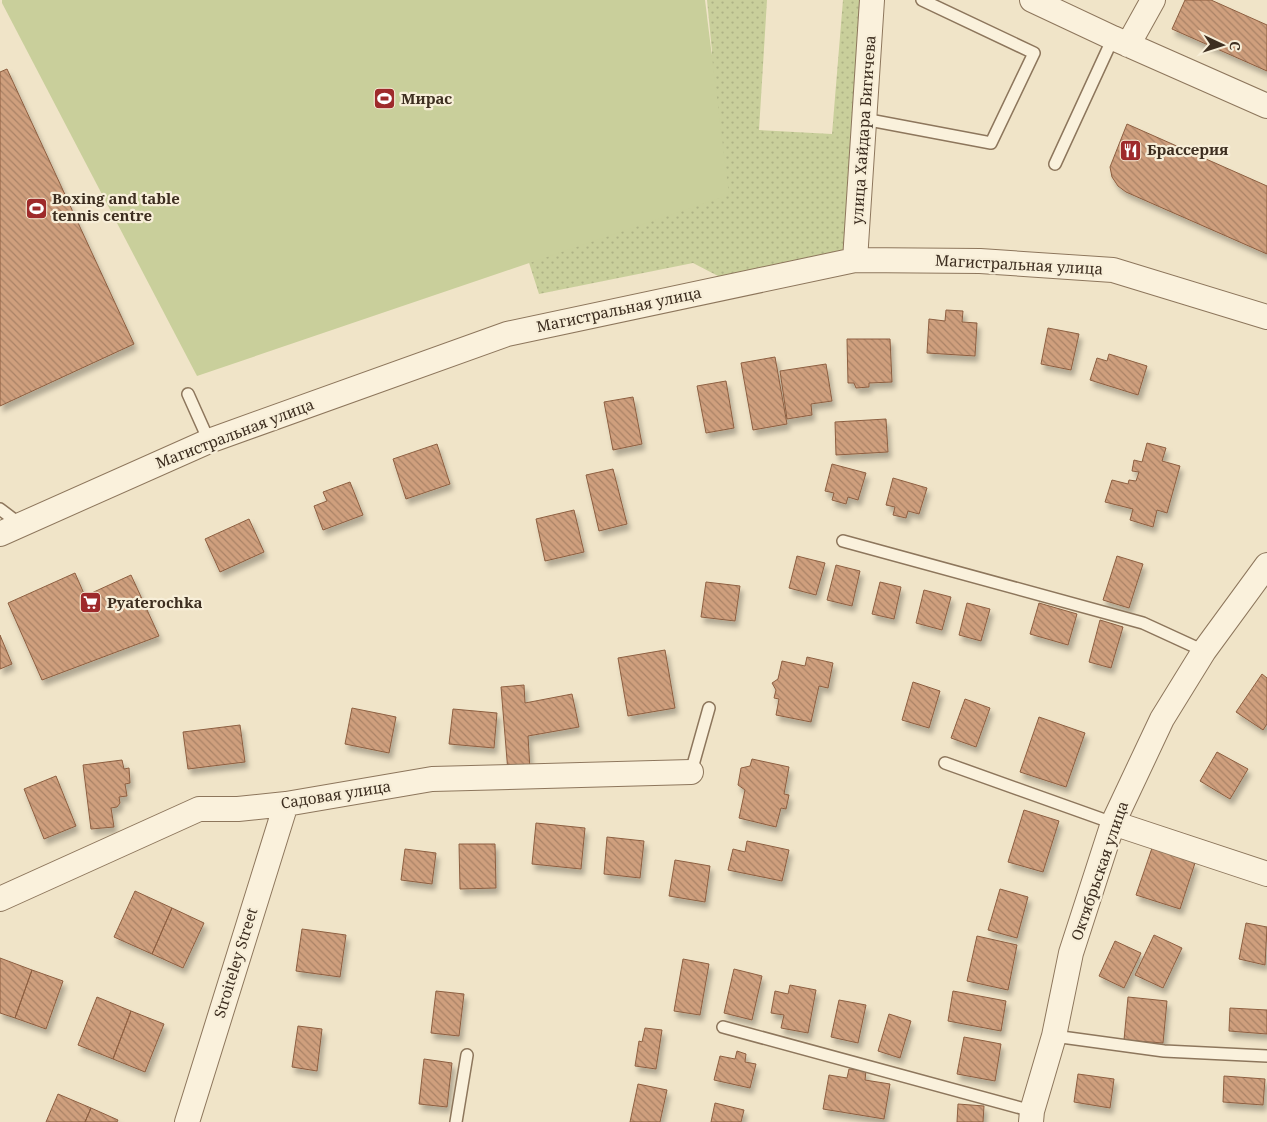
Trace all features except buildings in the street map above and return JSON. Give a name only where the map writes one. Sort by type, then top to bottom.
[{"type":"street","name":"улица Хайдара Бигичева","points":[[855,260],[872,0]]},
{"type":"street","points":[[1032,0],[1120,42],[1267,106]]},
{"type":"street","points":[[1120,42],[1152,0]]},
{"type":"street","name":"Магистральная улица","points":[[0,534],[209,441],[507,334],[855,260],[980,261],[1113,270],[1267,317]]},
{"type":"street","name":"Октябрьская улица","points":[[1032,1117],[1054,1036],[1071,953],[1113,823],[1162,719],[1204,651],[1266,569]]},
{"type":"street","name":"Садовая улица","points":[[0,899],[198,809],[238,810],[286,804],[432,779],[691,772]]},
{"type":"street","name":"Stroiteley Street","points":[[187,1122],[286,804]]},
{"type":"street","points":[[1113,823],[1267,874]]},
{"type":"lane","points":[[864,119],[991,143],[1034,54],[922,0]]},
{"type":"lane","points":[[1055,164],[1120,42]]},
{"type":"lane","points":[[188,394],[209,441]]},
{"type":"lane","points":[[0,508],[21,525]]},
{"type":"lane","points":[[843,541],[1144,623],[1204,651]]},
{"type":"lane","points":[[691,772],[709,708]]},
{"type":"lane","points":[[945,762],[1113,823]]},
{"type":"lane","points":[[722,1027],[1032,1117]]},
{"type":"lane","points":[[1054,1036],[1164,1051],[1267,1056]]},
{"type":"lane","points":[[456,1122],[467,1055]]},
{"type":"green space","name":"Мирас","points":[[2,0],[705,0],[729,195],[197,376]]},
{"type":"green space","points":[[707,0],[767,0],[759,130],[832,134],[843,0],[864,0],[850,251],[720,277],[693,263],[539,294],[524,247],[701,101],[712,51]]},
{"type":"place","name":"Мирас","points":[[385,99]]},
{"type":"place","name":"Брассерия","points":[[1131,150]]},
{"type":"place","name":"Boxing and table tennis centre","points":[[36,208]]},
{"type":"place","name":"Pyaterochka","points":[[91,603]]}]
